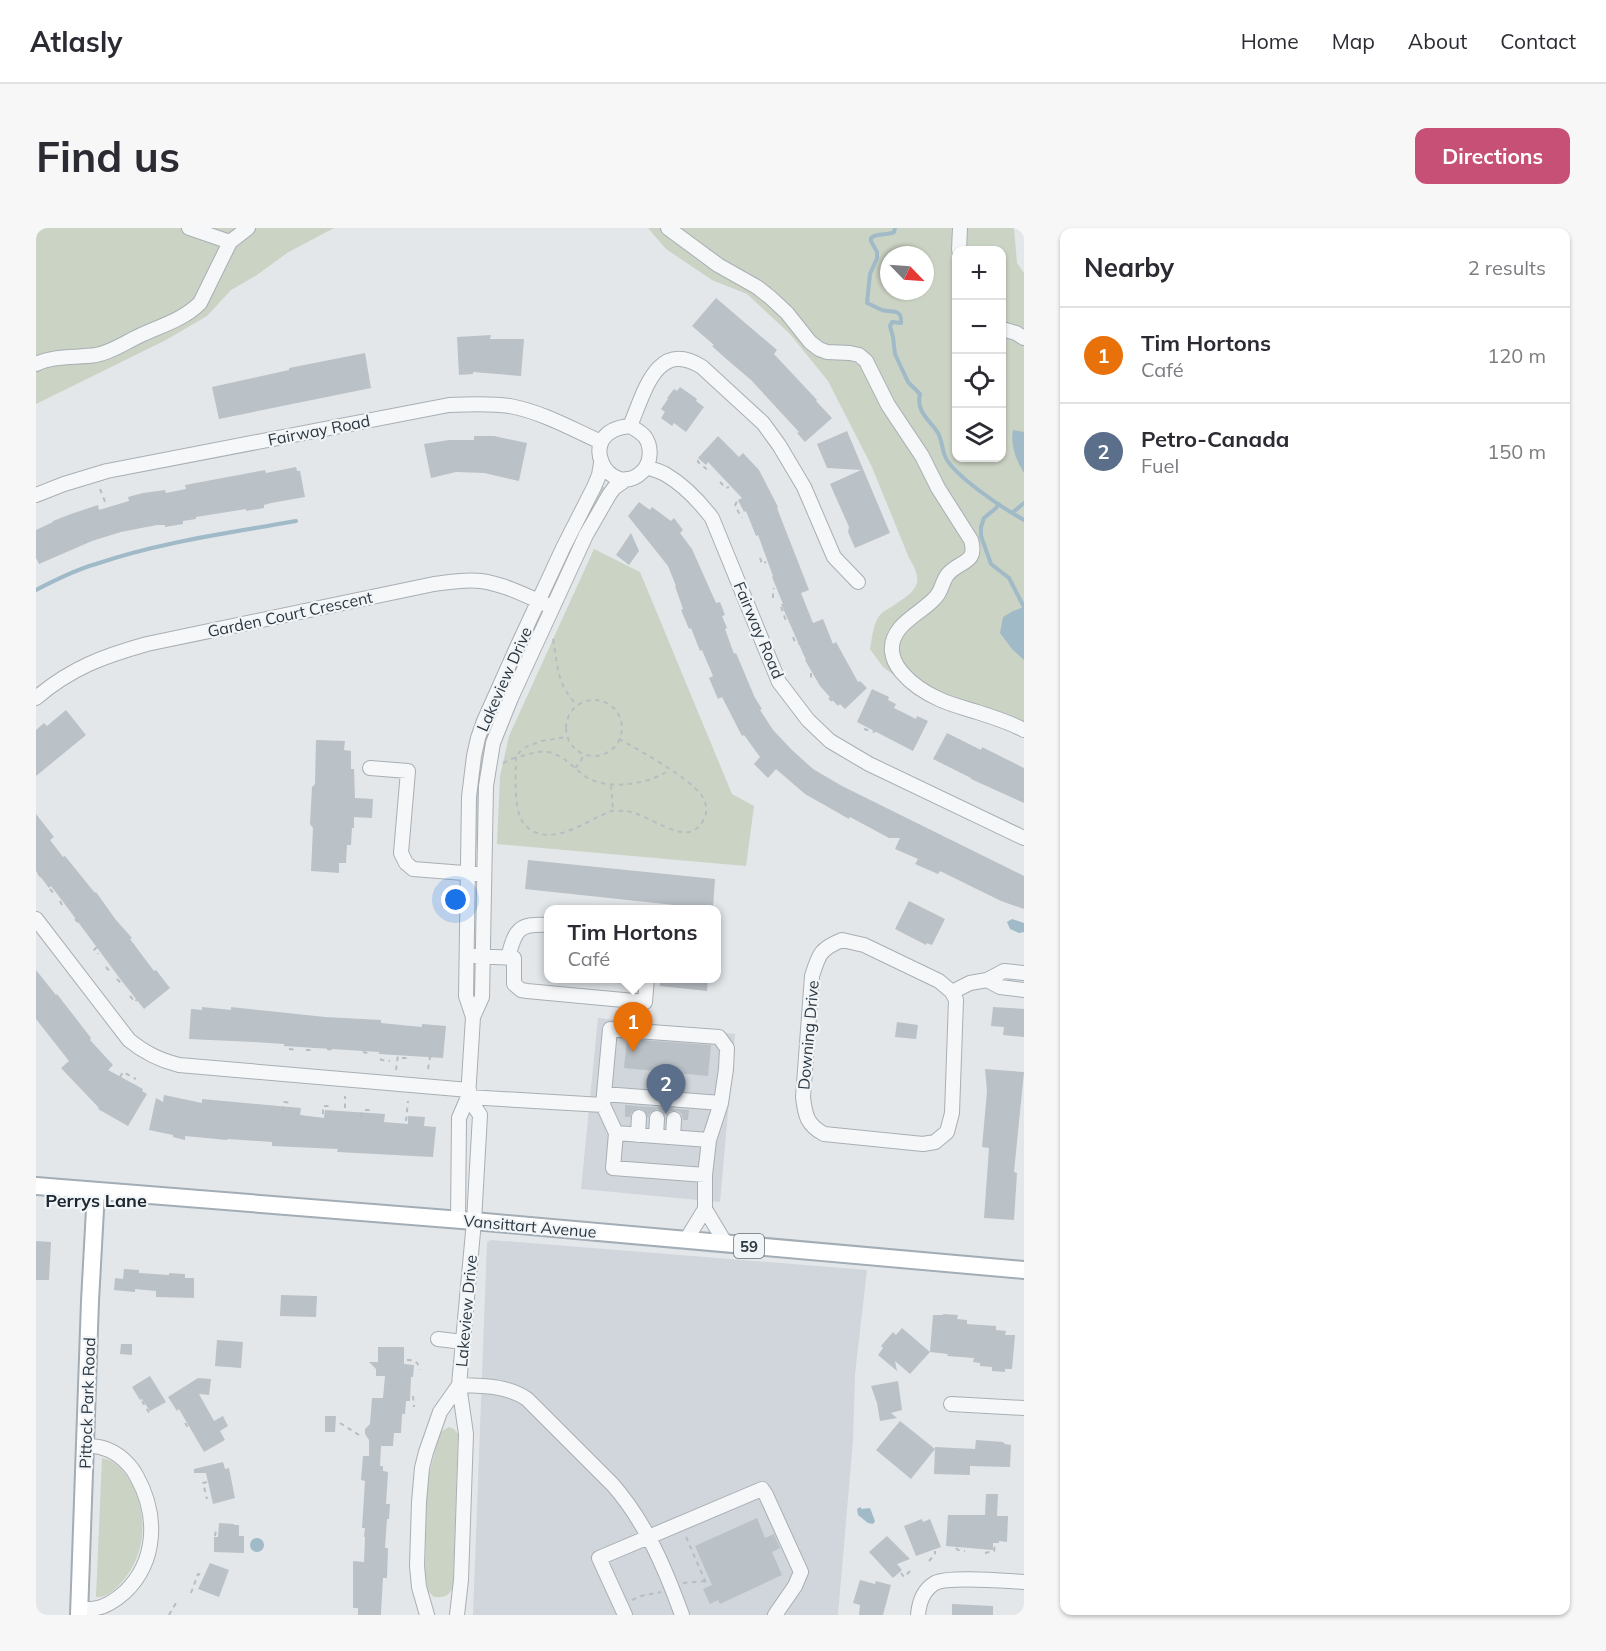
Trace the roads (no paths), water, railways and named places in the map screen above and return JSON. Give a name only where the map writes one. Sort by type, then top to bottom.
[{"type":"main road","name":"Vansittart Avenue","points":[[36,1186],[1024,1270]]},
{"type":"main road","name":"Pittock Park Road","points":[[79,1612],[96,1191]]},
{"type":"street","points":[[189,228],[230,242]]},
{"type":"street","points":[[36,364],[44,360],[86,357],[110,351],[182,317],[200,303],[230,242],[248,228]]},
{"type":"street","points":[[668,228],[718,265],[764,292],[787,313],[810,342],[819,349],[859,355],[866,361]]},
{"type":"street","points":[[959,246],[960,228]]},
{"type":"street","points":[[1006,330],[1024,338]]},
{"type":"street","points":[[853,340],[894,414],[922,456],[938,489],[971,540],[974,549],[970,559],[948,574],[934,600],[912,617],[897,633],[893,642],[897,668],[910,682],[939,699],[1024,730]]},
{"type":"street","points":[[630,426],[654,372],[662,364],[681,358],[691,360],[702,367],[763,423],[779,445],[804,487],[834,557],[858,582]]},
{"type":"street","name":"Fairway Road","points":[[36,495],[106,471],[449,405],[470,404],[522,409],[601,442]]},
{"type":"street","points":[[630,426],[645,437],[649,444],[650,452],[646,466],[641,473],[627,479],[611,476],[600,463],[598,455],[601,442],[608,433],[615,429],[630,426]]},
{"type":"street","name":"Lakeview Drive","points":[[473,1017],[466,996],[466,956],[471,776],[478,738],[563,548],[594,487],[599,475],[600,463]]},
{"type":"street","name":"Fairway Road","points":[[646,466],[665,474],[687,490],[712,518],[779,682],[808,720],[830,741],[869,764],[1024,838]]},
{"type":"street","name":"Lakeview Drive","points":[[457,1615],[466,1434],[459,1385],[463,1342],[466,1221],[459,1118],[468,1093],[473,1017],[482,997],[486,786],[493,743],[552,607],[594,518],[614,488],[627,479]]},
{"type":"street","name":"Garden Court Crescent","points":[[36,698],[76,669],[124,651],[434,584],[457,580],[480,581],[498,585],[552,607]]},
{"type":"street","points":[[370,768],[408,771],[401,853],[406,863],[418,870],[483,874]]},
{"type":"street","points":[[36,918],[41,936],[129,1040],[143,1052],[161,1061],[179,1065],[394,1083],[468,1093],[603,1100],[640,1107],[674,1109],[721,1103]]},
{"type":"street","points":[[508,958],[512,943],[521,928],[526,925],[544,925]]},
{"type":"street","name":"Downing Drive","points":[[842,940],[864,945],[939,981],[952,992],[956,1000],[952,1113],[947,1132],[935,1142],[923,1144],[824,1134],[814,1129],[804,1113],[804,1086],[812,976],[818,958],[827,946],[842,940]]},
{"type":"street","points":[[466,956],[514,958],[514,984],[526,991],[645,1002],[647,983]]},
{"type":"street","points":[[952,992],[970,983],[987,980],[1004,970],[1024,973]]},
{"type":"street","points":[[987,980],[1000,987],[1024,990]]},
{"type":"street","points":[[705,1175],[613,1168],[616,1133],[603,1100],[610,1029],[719,1037],[727,1048],[721,1103],[710,1140],[705,1175],[705,1209],[726,1244]]},
{"type":"street","name":"Lakeview Drive","points":[[466,1221],[480,1115],[468,1093]]},
{"type":"street","points":[[638,1135],[640,1107]]},
{"type":"street","points":[[656,1136],[658,1108]]},
{"type":"street","points":[[673,1137],[674,1109]]},
{"type":"street","points":[[616,1133],[710,1140]]},
{"type":"street","points":[[686,1240],[705,1209]]},
{"type":"street","points":[[438,1339],[463,1342]]},
{"type":"street","points":[[459,1385],[508,1389],[516,1392],[527,1400],[613,1485],[649,1535],[682,1615]]},
{"type":"street","name":"Lakeview Drive","points":[[427,1615],[419,1587],[417,1566],[422,1468],[440,1412],[459,1385]]},
{"type":"street","points":[[951,1404],[1024,1408]]},
{"type":"street","points":[[79,1612],[104,1606],[129,1588],[144,1565],[152,1532],[147,1497],[135,1472],[111,1451],[102,1447],[85,1446]]},
{"type":"street","points":[[625,1615],[599,1558],[762,1489],[801,1572],[795,1586],[775,1615]]},
{"type":"street","points":[[918,1615],[919,1604],[924,1594],[929,1587],[942,1581],[1024,1582]]},
{"type":"water","points":[[1013,430],[1024,432],[1024,473],[1014,452]]},
{"type":"water","points":[[1024,607],[1024,660],[1000,633],[1003,617]]},
{"type":"water","points":[[1012,919],[1024,923],[1024,932],[1019,933],[1010,929],[1007,922]]},
{"type":"water","points":[[870,1508],[875,1521],[873,1524],[858,1515],[857,1509]]},
{"type":"water","points":[[254,1538],[260,1538],[264,1545],[260,1552],[254,1552],[250,1548],[250,1542]]},
{"type":"waterway","points":[[895,228],[894,232],[871,238],[877,258],[870,274],[867,303],[900,315],[901,323],[892,322],[890,326],[895,354],[908,382],[920,394],[921,409],[938,433],[947,460],[971,484],[1024,520]]},
{"type":"waterway","points":[[1012,513],[1024,503]]},
{"type":"waterway","points":[[999,504],[984,518],[981,536],[991,564],[1009,578],[1024,607]]},
{"type":"waterway","points":[[36,590],[80,569],[120,556],[195,539],[296,521]]},
{"type":"place","name":"Tim Hortons","points":[[633,1052]]},
{"type":"place","name":"Petro-Canada","points":[[666,1114]]},
{"type":"district","name":"Perrys Lane","points":[[96,1200]]}]
